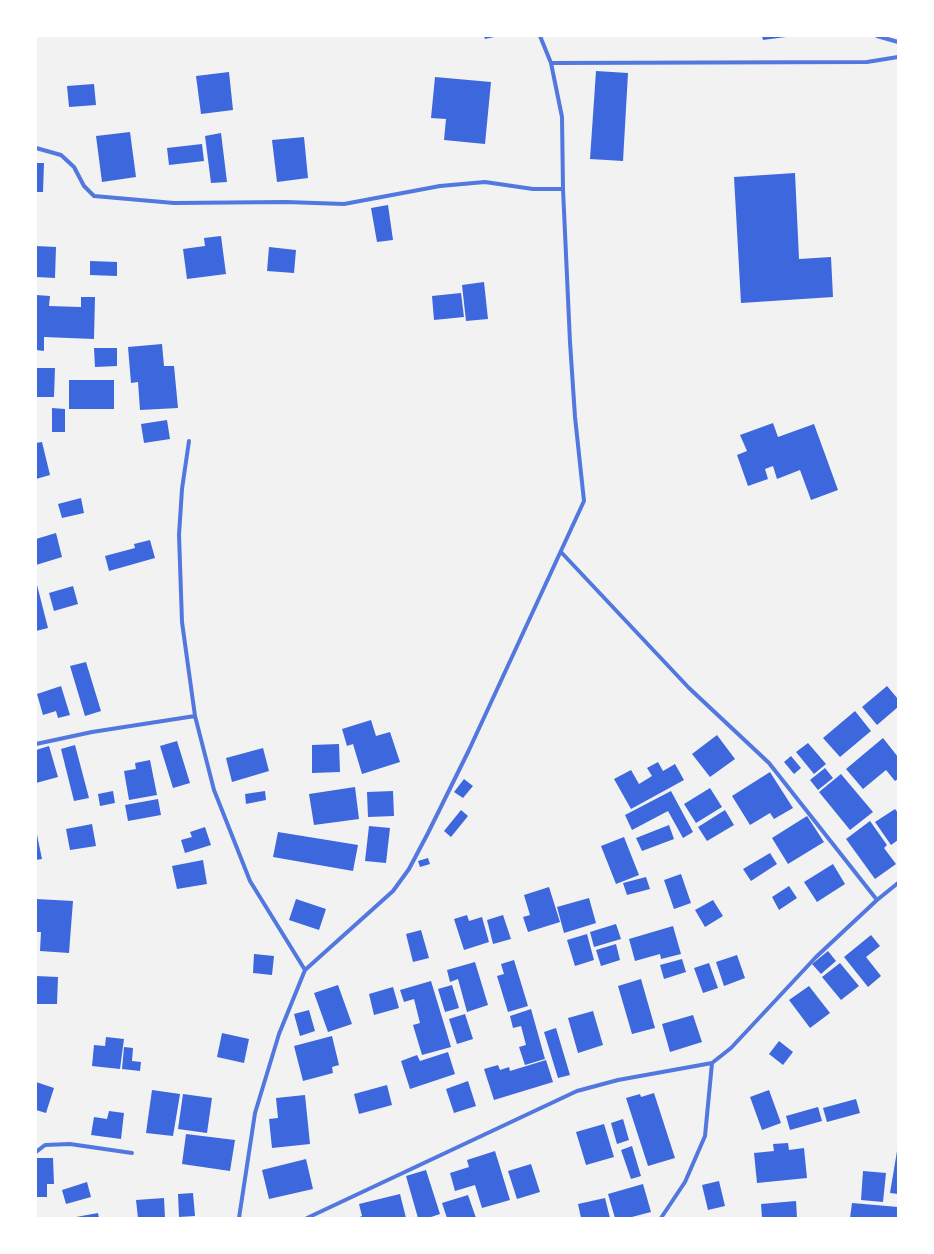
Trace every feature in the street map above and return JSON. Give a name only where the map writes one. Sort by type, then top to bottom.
[{"type":"street","points":[[239,1218],[255,1113],[279,1034],[305,970],[393,891],[409,869],[469,750],[584,501],[575,417],[563,189],[562,117],[551,63],[540,36]]},
{"type":"street","points":[[877,36],[898,42]]},
{"type":"street","points":[[551,63],[867,62],[898,57]]},
{"type":"street","points":[[36,148],[61,155],[74,167],[84,186],[94,196],[174,203],[286,202],[344,204],[440,186],[485,182],[532,189],[563,189]]},
{"type":"street","points":[[189,441],[182,488],[179,535],[182,622],[194,716],[214,790],[250,881],[305,970]]},
{"type":"street","points":[[561,552],[689,688],[769,763],[876,900]]},
{"type":"street","points":[[36,744],[92,732],[194,716]]},
{"type":"street","points":[[306,1218],[577,1091],[618,1080],[712,1063],[731,1048],[816,957],[876,900],[898,883]]},
{"type":"street","points":[[661,1218],[685,1182],[704,1136],[712,1063]]},
{"type":"street","points":[[36,1152],[45,1145],[70,1144],[132,1153]]},
{"type":"building","points":[[484,36],[494,36],[494,37],[485,39]]},
{"type":"building","points":[[762,36],[786,36],[786,37],[763,40]]},
{"type":"building","points":[[596,71],[628,73],[623,161],[590,159]]},
{"type":"building","points":[[229,72],[233,110],[201,114],[196,76]]},
{"type":"building","points":[[435,77],[491,82],[485,144],[444,140],[446,119],[431,118]]},
{"type":"building","points":[[94,84],[96,105],[69,107],[67,86]]},
{"type":"building","points":[[130,132],[136,177],[102,182],[96,136]]},
{"type":"building","points":[[221,133],[227,182],[211,183],[205,136]]},
{"type":"building","points":[[304,137],[308,178],[277,182],[272,140]]},
{"type":"building","points":[[202,144],[204,161],[169,165],[167,148]]},
{"type":"building","points":[[36,163],[44,163],[43,192],[36,192]]},
{"type":"building","points":[[795,173],[799,259],[831,257],[833,297],[741,303],[734,177]]},
{"type":"building","points":[[388,205],[393,240],[377,242],[371,208]]},
{"type":"building","points":[[221,236],[226,274],[187,279],[183,249],[205,246],[204,238]]},
{"type":"building","points":[[36,246],[56,247],[55,278],[36,277]]},
{"type":"building","points":[[269,247],[296,250],[294,273],[267,271]]},
{"type":"building","points":[[90,261],[117,262],[117,276],[90,275]]},
{"type":"building","points":[[484,282],[488,319],[466,321],[462,285]]},
{"type":"building","points":[[461,293],[464,317],[434,320],[432,296]]},
{"type":"building","points":[[36,295],[50,296],[49,306],[81,307],[81,297],[95,297],[94,339],[44,337],[44,351],[36,350]]},
{"type":"building","points":[[162,344],[164,366],[174,366],[178,408],[140,410],[138,382],[131,383],[128,347]]},
{"type":"building","points":[[94,348],[117,348],[117,366],[95,367]]},
{"type":"building","points":[[36,368],[55,368],[54,397],[36,397]]},
{"type":"building","points":[[69,380],[114,380],[114,409],[69,409]]},
{"type":"building","points":[[52,408],[65,409],[65,432],[52,432]]},
{"type":"building","points":[[167,420],[170,439],[144,443],[141,424]]},
{"type":"building","points":[[773,423],[778,437],[814,424],[838,490],[811,500],[800,470],[777,479],[773,466],[765,469],[768,479],[748,486],[737,455],[747,451],[740,435]]},
{"type":"building","points":[[42,442],[50,475],[36,479],[36,443]]},
{"type":"building","points":[[81,498],[84,513],[62,518],[58,504]]},
{"type":"building","points":[[56,533],[62,557],[36,565],[36,539]]},
{"type":"building","points":[[150,540],[155,558],[109,571],[105,556],[135,548],[134,544]]},
{"type":"building","points":[[36,581],[48,628],[36,631]]},
{"type":"building","points":[[73,586],[78,604],[54,611],[49,593]]},
{"type":"building","points":[[86,662],[101,711],[85,716],[70,666]]},
{"type":"building","points":[[61,686],[70,715],[58,718],[56,711],[43,715],[37,694]]},
{"type":"building","points":[[887,686],[898,699],[898,707],[877,725],[862,707]]},
{"type":"building","points":[[855,711],[871,731],[840,757],[823,738]]},
{"type":"building","points":[[371,720],[376,736],[390,732],[400,762],[362,774],[353,744],[347,746],[342,729]]},
{"type":"building","points":[[717,735],[735,759],[710,777],[692,754]]},
{"type":"building","points":[[883,738],[898,757],[898,779],[895,781],[886,770],[863,789],[846,769]]},
{"type":"building","points":[[177,741],[190,783],[173,788],[160,746]]},
{"type":"building","points":[[808,743],[826,764],[814,774],[796,752]]},
{"type":"building","points":[[339,744],[340,772],[312,773],[312,745]]},
{"type":"building","points":[[75,745],[89,798],[74,801],[61,749]]},
{"type":"building","points":[[49,746],[58,777],[36,783],[36,750]]},
{"type":"building","points":[[263,748],[269,771],[232,782],[226,758]]},
{"type":"building","points":[[791,756],[801,768],[794,774],[784,762]]},
{"type":"building","points":[[150,760],[157,795],[129,800],[124,771],[136,769],[135,763]]},
{"type":"building","points":[[658,762],[663,771],[675,764],[684,780],[631,809],[614,779],[631,770],[639,784],[652,776],[647,768]]},
{"type":"building","points":[[825,768],[833,778],[818,790],[810,780]]},
{"type":"building","points":[[770,772],[793,808],[774,819],[770,813],[750,825],[732,796]]},
{"type":"building","points":[[841,774],[873,812],[850,830],[819,792]]},
{"type":"building","points":[[464,779],[473,786],[463,798],[454,792]]},
{"type":"building","points":[[355,787],[359,819],[314,825],[309,794]]},
{"type":"building","points":[[710,788],[722,807],[696,823],[684,804]]},
{"type":"building","points":[[113,791],[115,803],[100,806],[98,794]]},
{"type":"building","points":[[265,791],[266,800],[246,804],[245,794]]},
{"type":"building","points":[[393,791],[394,816],[368,817],[367,792]]},
{"type":"building","points":[[671,791],[693,832],[683,838],[668,811],[632,830],[625,815]]},
{"type":"building","points":[[158,799],[161,815],[128,821],[125,805]]},
{"type":"building","points":[[895,809],[898,813],[898,840],[891,845],[875,822]]},
{"type":"building","points":[[461,810],[468,816],[451,837],[444,831]]},
{"type":"building","points":[[725,810],[734,825],[707,841],[698,827]]},
{"type":"building","points":[[807,816],[824,842],[788,864],[772,838]]},
{"type":"building","points":[[870,821],[887,845],[884,848],[896,864],[875,879],[846,839]]},
{"type":"building","points":[[92,824],[96,846],[70,850],[66,829]]},
{"type":"building","points":[[669,825],[674,839],[642,851],[636,838]]},
{"type":"building","points":[[369,826],[390,828],[386,863],[365,861]]},
{"type":"building","points":[[205,827],[211,845],[185,853],[181,840],[192,837],[190,832]]},
{"type":"building","points":[[36,830],[42,859],[36,860]]},
{"type":"building","points":[[278,832],[358,845],[353,871],[273,857]]},
{"type":"building","points":[[624,837],[639,875],[616,884],[601,846]]},
{"type":"building","points":[[770,853],[777,864],[751,881],[743,869]]},
{"type":"building","points":[[428,858],[430,864],[420,867],[418,861]]},
{"type":"building","points":[[203,860],[207,884],[177,889],[172,866]]},
{"type":"building","points":[[833,864],[845,884],[817,902],[804,882]]},
{"type":"building","points":[[681,874],[691,903],[674,909],[664,880]]},
{"type":"building","points":[[646,877],[650,889],[627,895],[623,883]]},
{"type":"building","points":[[789,886],[797,898],[779,910],[772,897]]},
{"type":"building","points":[[549,887],[560,922],[528,932],[523,917],[530,915],[524,895]]},
{"type":"building","points":[[589,898],[596,923],[564,933],[557,907]]},
{"type":"building","points":[[36,899],[73,901],[69,953],[40,951],[41,932],[36,932]]},
{"type":"building","points":[[296,899],[326,909],[319,930],[289,920]]},
{"type":"building","points":[[713,900],[723,916],[705,927],[695,910]]},
{"type":"building","points":[[467,915],[469,921],[482,917],[489,942],[464,950],[454,919]]},
{"type":"building","points":[[503,915],[511,939],[493,944],[487,920]]},
{"type":"building","points":[[616,924],[621,939],[594,947],[590,932]]},
{"type":"building","points":[[673,926],[681,954],[661,959],[660,954],[635,961],[629,939]]},
{"type":"building","points":[[421,930],[429,958],[413,962],[406,934]]},
{"type":"building","points":[[587,934],[594,960],[575,966],[567,940]]},
{"type":"building","points":[[871,935],[880,946],[866,957],[881,976],[868,987],[844,957]]},
{"type":"building","points":[[616,944],[620,960],[601,966],[596,950]]},
{"type":"building","points":[[828,951],[836,961],[821,974],[812,964]]},
{"type":"building","points":[[254,954],[274,956],[272,975],[253,973]]},
{"type":"building","points":[[737,955],[745,978],[724,986],[716,962]]},
{"type":"building","points":[[682,959],[686,972],[664,979],[660,965]]},
{"type":"building","points":[[514,960],[528,1006],[508,1012],[497,976],[504,974],[501,964]]},
{"type":"building","points":[[475,962],[488,1005],[467,1012],[458,979],[450,982],[447,970]]},
{"type":"building","points":[[709,963],[718,988],[703,993],[694,968]]},
{"type":"building","points":[[840,963],[859,986],[841,1000],[822,977]]},
{"type":"building","points":[[36,976],[58,977],[57,1004],[36,1004]]},
{"type":"building","points":[[641,979],[655,1028],[632,1034],[618,986]]},
{"type":"building","points":[[431,981],[451,1047],[422,1055],[413,1025],[420,1023],[414,999],[404,1002],[400,990]]},
{"type":"building","points":[[338,985],[352,1024],[328,1032],[314,993]]},
{"type":"building","points":[[452,985],[459,1008],[445,1012],[438,989]]},
{"type":"building","points":[[809,986],[830,1013],[810,1028],[789,1000]]},
{"type":"building","points":[[393,987],[399,1008],[374,1015],[369,994]]},
{"type":"building","points":[[531,1009],[545,1059],[525,1065],[519,1047],[526,1045],[521,1026],[513,1028],[510,1016]]},
{"type":"building","points":[[309,1010],[315,1031],[300,1036],[294,1014]]},
{"type":"building","points":[[593,1011],[603,1045],[578,1053],[568,1018]]},
{"type":"building","points":[[465,1014],[473,1039],[457,1044],[449,1019]]},
{"type":"building","points":[[693,1015],[702,1042],[670,1052],[662,1024]]},
{"type":"building","points":[[556,1028],[570,1075],[558,1078],[544,1032]]},
{"type":"building","points":[[222,1033],[249,1039],[244,1063],[217,1057]]},
{"type":"building","points":[[332,1036],[339,1065],[332,1067],[333,1073],[303,1081],[294,1046]]},
{"type":"building","points":[[106,1037],[124,1039],[120,1069],[92,1066],[94,1045],[105,1046]]},
{"type":"building","points":[[779,1041],[793,1052],[783,1065],[769,1054]]},
{"type":"building","points":[[124,1047],[133,1048],[132,1061],[141,1062],[140,1071],[122,1069]]},
{"type":"building","points":[[448,1052],[455,1074],[410,1089],[401,1061],[417,1055],[420,1061]]},
{"type":"building","points":[[546,1060],[553,1082],[494,1100],[484,1069],[498,1065],[500,1070],[509,1067],[510,1071]]},
{"type":"building","points":[[468,1081],[476,1106],[454,1113],[446,1089]]},
{"type":"building","points":[[36,1082],[54,1088],[46,1113],[36,1110]]},
{"type":"building","points":[[387,1085],[392,1105],[359,1114],[354,1094]]},
{"type":"building","points":[[152,1090],[180,1094],[173,1136],[146,1133]]},
{"type":"building","points":[[769,1090],[781,1123],[762,1130],[750,1097]]},
{"type":"building","points":[[654,1093],[675,1158],[648,1166],[626,1098],[640,1094],[641,1097]]},
{"type":"building","points":[[183,1094],[212,1098],[207,1133],[178,1129]]},
{"type":"building","points":[[305,1095],[310,1144],[272,1148],[269,1119],[278,1118],[276,1098]]},
{"type":"building","points":[[856,1099],[860,1113],[827,1122],[823,1108]]},
{"type":"building","points":[[818,1107],[822,1121],[790,1130],[786,1116]]},
{"type":"building","points":[[109,1111],[124,1113],[121,1139],[91,1135],[94,1117],[107,1119]]},
{"type":"building","points":[[623,1119],[629,1140],[617,1144],[611,1123]]},
{"type":"building","points":[[604,1124],[614,1157],[586,1165],[576,1132]]},
{"type":"building","points":[[186,1134],[235,1140],[230,1171],[182,1164]]},
{"type":"building","points":[[788,1143],[789,1150],[804,1148],[807,1178],[757,1183],[754,1153],[774,1151],[773,1144]]},
{"type":"building","points":[[632,1146],[641,1176],[631,1179],[621,1150]]},
{"type":"building","points":[[495,1151],[510,1200],[482,1208],[475,1185],[455,1191],[450,1173],[469,1167],[467,1160]]},
{"type":"building","points":[[898,1151],[898,1194],[890,1193]]},
{"type":"building","points":[[36,1158],[53,1158],[54,1184],[47,1184],[47,1197],[36,1197]]},
{"type":"building","points":[[306,1159],[313,1189],[269,1199],[262,1170]]},
{"type":"building","points":[[531,1164],[540,1192],[517,1199],[508,1171]]},
{"type":"building","points":[[426,1170],[440,1214],[428,1218],[418,1218],[406,1176]]},
{"type":"building","points":[[863,1171],[886,1173],[883,1202],[861,1200]]},
{"type":"building","points":[[719,1181],[725,1206],[708,1210],[702,1185]]},
{"type":"building","points":[[87,1182],[91,1197],[66,1204],[62,1190]]},
{"type":"building","points":[[643,1184],[651,1212],[628,1218],[615,1218],[608,1194]]},
{"type":"building","points":[[193,1193],[195,1216],[179,1217],[178,1194]]},
{"type":"building","points":[[400,1194],[406,1218],[357,1218],[362,1216],[359,1204]]},
{"type":"building","points":[[468,1195],[476,1218],[447,1218],[442,1203]]},
{"type":"building","points":[[164,1198],[165,1218],[138,1218],[136,1200]]},
{"type":"building","points":[[605,1198],[610,1218],[581,1218],[578,1204]]},
{"type":"building","points":[[796,1201],[797,1218],[762,1218],[761,1204]]},
{"type":"building","points":[[852,1203],[898,1207],[898,1218],[850,1218]]},
{"type":"building","points":[[98,1213],[99,1218],[76,1218],[76,1217]]}]
